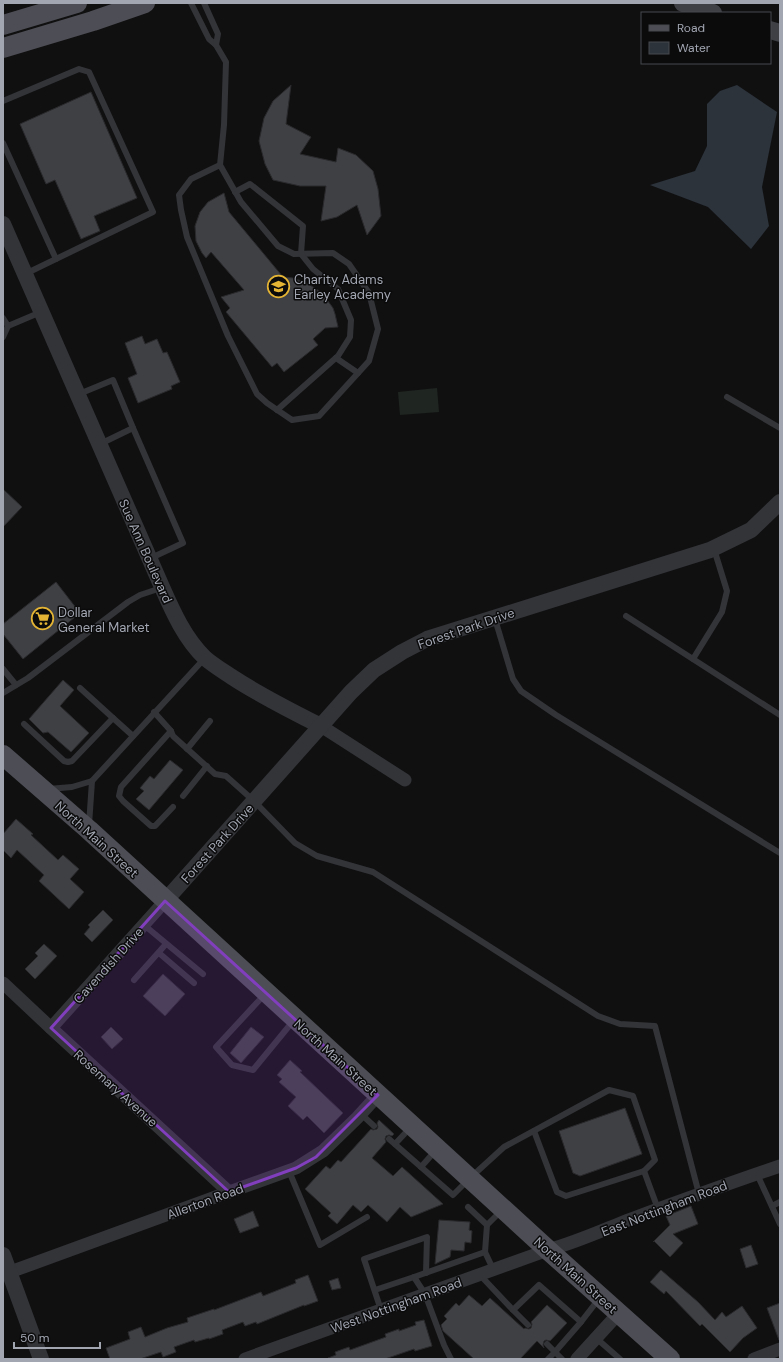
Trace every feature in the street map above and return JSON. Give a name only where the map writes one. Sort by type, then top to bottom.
[{"type":"main road","points":[[3,25],[77,3]]},
{"type":"main road","points":[[3,48],[93,21],[145,3]]},
{"type":"main road","points":[[683,3],[705,8]]},
{"type":"main road","name":"North Main Street","points":[[3,755],[41,790],[89,830],[618,1314],[670,1359]]},
{"type":"street","name":"Sue Ann Boulevard","points":[[3,224],[149,559],[180,625],[205,658],[222,671],[253,690],[321,726],[405,780]]},
{"type":"street","name":"Forest Park Drive","points":[[165,901],[351,692],[374,670],[402,652],[427,639],[713,548],[751,530],[780,502]]},
{"type":"street","name":"Cavendish Drive","points":[[50,1028],[165,901]]},
{"type":"street","name":"Rosemary Avenue","points":[[3,983],[229,1192]]},
{"type":"street","name":"Allerton Road","points":[[10,1272],[296,1168],[323,1151],[378,1095]]},
{"type":"street","name":"East Nottingham Road","points":[[548,1250],[570,1244],[658,1209],[780,1166]]},
{"type":"street","name":"West Nottingham Road","points":[[245,1359],[548,1250]]},
{"type":"street","points":[[3,1254],[41,1359]]},
{"type":"street","points":[[579,1358],[618,1314]]},
{"type":"street","points":[[754,1359],[780,1349]]},
{"type":"lane","points":[[191,3],[209,39],[216,45],[226,62],[224,124],[220,165],[241,202],[278,246],[294,254],[333,253],[349,264],[369,293],[378,329],[369,361],[319,416],[292,420],[268,404],[257,394],[228,336],[187,237],[179,195],[191,179],[220,165]]},
{"type":"lane","points":[[204,3],[218,34],[216,45]]},
{"type":"lane","points":[[3,101],[79,69],[89,72],[153,212],[25,274]]},
{"type":"lane","points":[[3,143],[56,259]]},
{"type":"lane","points":[[235,192],[250,184],[304,226],[302,254],[313,269],[338,289],[351,320],[350,337],[336,358],[277,410]]},
{"type":"lane","points":[[3,337],[8,326],[41,312]]},
{"type":"lane","points":[[3,318],[8,326]]},
{"type":"lane","points":[[336,358],[358,373]]},
{"type":"lane","points":[[78,395],[113,380],[182,543],[149,559]]},
{"type":"lane","points":[[727,397],[780,428]]},
{"type":"lane","points":[[99,444],[133,428]]},
{"type":"lane","points":[[693,659],[722,612],[727,591],[713,548]]},
{"type":"lane","points":[[3,693],[28,678],[128,602],[140,595],[162,587]]},
{"type":"lane","points":[[626,616],[780,715]]},
{"type":"lane","points":[[494,618],[513,679],[521,691],[556,715],[780,853]]},
{"type":"lane","points":[[41,790],[72,787],[92,781],[205,658]]},
{"type":"lane","points":[[3,669],[16,685]]},
{"type":"lane","points":[[80,688],[133,736]]},
{"type":"lane","points":[[154,712],[171,731],[173,736],[215,774],[226,776],[254,801],[295,843],[316,856],[373,872],[598,1016],[620,1024],[655,1026],[699,1194]]},
{"type":"lane","points":[[24,724],[64,761],[68,762],[72,761],[113,718]]},
{"type":"lane","points":[[187,749],[210,721]]},
{"type":"lane","points":[[171,731],[121,787],[119,796],[150,826],[155,826],[173,807]]},
{"type":"lane","points":[[183,796],[207,766]]},
{"type":"lane","points":[[89,830],[88,818],[92,781]]},
{"type":"lane","points":[[144,925],[203,974]]},
{"type":"lane","points":[[134,980],[166,944]]},
{"type":"lane","points":[[159,953],[194,983]]},
{"type":"lane","points":[[266,993],[216,1047],[232,1065],[253,1070],[295,1019]]},
{"type":"lane","points":[[389,1139],[453,1195],[504,1147],[609,1090],[633,1096],[655,1160],[644,1171],[566,1196],[557,1192],[534,1131]]},
{"type":"lane","points":[[361,1114],[374,1126]]},
{"type":"lane","points":[[395,1144],[412,1126]]},
{"type":"lane","points":[[421,1167],[437,1148]]},
{"type":"lane","points":[[289,1171],[320,1245],[367,1217]]},
{"type":"lane","points":[[644,1171],[658,1209]]},
{"type":"lane","points":[[757,1174],[780,1224]]},
{"type":"lane","points":[[772,1206],[780,1202]]},
{"type":"lane","points":[[468,1207],[487,1225]]},
{"type":"lane","points":[[494,1270],[485,1252],[487,1225],[503,1208]]},
{"type":"lane","points":[[381,1310],[364,1258],[427,1237],[426,1273]]},
{"type":"lane","points":[[375,1290],[485,1252]]},
{"type":"lane","points":[[480,1275],[528,1325]]},
{"type":"lane","points":[[414,1277],[425,1294],[444,1345],[451,1359]]},
{"type":"lane","points":[[513,1310],[539,1285],[581,1322]]},
{"type":"lane","points":[[548,1359],[581,1322],[600,1297]]},
{"type":"lane","points":[[596,1338],[620,1359]]},
{"type":"lane","points":[[547,1344],[562,1359]]},
{"type":"highlighted area","points":[[165,901],[378,1095],[316,1157],[296,1168],[229,1192],[51,1028]]},
{"type":"shaded area","points":[[437,388],[439,412],[400,415],[398,392]]},
{"type":"water","points":[[737,85],[777,112],[762,187],[769,226],[751,249],[708,207],[650,185],[695,171],[707,146],[707,104],[720,91]]},
{"type":"building","points":[[291,85],[286,124],[311,137],[300,154],[336,162],[338,148],[356,155],[373,171],[378,189],[381,216],[367,235],[357,205],[337,217],[321,221],[326,186],[300,186],[273,180],[265,164],[259,141],[264,118],[273,101]]},
{"type":"building","points":[[91,92],[137,198],[94,216],[100,231],[81,239],[55,180],[46,184],[20,124]]},
{"type":"building","name":"Charity Adams Earley Academy","points":[[224,193],[229,212],[283,277],[293,278],[307,283],[322,293],[333,308],[338,327],[325,328],[313,339],[318,345],[284,372],[277,363],[272,367],[226,312],[230,308],[221,297],[244,290],[211,252],[206,258],[196,241],[195,226],[200,212],[208,202]]},
{"type":"building","points":[[142,336],[145,344],[157,339],[163,353],[167,352],[180,382],[171,386],[172,389],[138,403],[128,378],[137,374],[125,343]]},
{"type":"building","points":[[3,489],[22,507],[3,527]]},
{"type":"building","name":"Dollar General Market","points":[[56,582],[80,613],[23,659],[3,634],[3,624]]},
{"type":"building","points":[[63,680],[74,690],[60,706],[89,733],[71,752],[48,732],[43,733],[29,719]]},
{"type":"building","points":[[170,760],[183,770],[149,810],[136,799],[144,791],[140,788],[150,776],[154,779]]},
{"type":"building","points":[[16,819],[58,860],[63,855],[79,869],[70,879],[84,892],[69,909],[39,881],[44,875],[17,850],[11,858],[3,850],[3,834]]},
{"type":"building","points":[[103,910],[113,920],[92,942],[84,934],[90,927],[88,925]]},
{"type":"building","points":[[44,944],[57,956],[35,979],[25,969],[38,956],[35,953]]},
{"type":"building","points":[[163,974],[185,994],[165,1016],[143,996]]},
{"type":"building","points":[[111,1027],[123,1039],[112,1049],[101,1037]]},
{"type":"building","points":[[251,1027],[264,1037],[241,1063],[230,1053]]},
{"type":"building","points":[[290,1060],[302,1071],[300,1072],[343,1113],[324,1133],[307,1116],[303,1120],[288,1106],[296,1097],[279,1082],[282,1079],[277,1075]]},
{"type":"building","points":[[625,1108],[642,1154],[580,1176],[573,1173],[559,1131]]},
{"type":"building","points":[[379,1120],[394,1134],[392,1136],[386,1136],[386,1142],[372,1158],[393,1176],[402,1167],[443,1204],[411,1217],[400,1207],[387,1222],[368,1205],[361,1212],[353,1205],[337,1224],[328,1216],[331,1213],[305,1189],[326,1166],[330,1169],[338,1160],[341,1162],[371,1129],[377,1129],[377,1123]]},
{"type":"building","points":[[691,1206],[698,1224],[673,1234],[683,1243],[670,1257],[654,1241],[670,1225],[666,1216]]},
{"type":"building","points":[[253,1211],[259,1226],[240,1233],[234,1219]]},
{"type":"building","points":[[439,1220],[470,1222],[469,1230],[472,1231],[471,1243],[465,1242],[464,1251],[451,1250],[450,1257],[435,1264]]},
{"type":"building","points":[[751,1245],[758,1264],[746,1268],[740,1249]]},
{"type":"building","points":[[661,1270],[698,1302],[715,1320],[722,1312],[726,1317],[742,1306],[757,1328],[743,1338],[730,1352],[702,1324],[700,1326],[666,1291],[664,1294],[650,1282]]},
{"type":"building","points":[[308,1275],[318,1301],[257,1324],[256,1322],[245,1326],[243,1322],[222,1330],[223,1334],[195,1342],[194,1340],[174,1347],[176,1352],[163,1357],[161,1352],[140,1359],[110,1359],[106,1348],[130,1339],[128,1332],[141,1327],[145,1337],[167,1328],[188,1322],[187,1318],[214,1310],[261,1292],[263,1296],[296,1283],[295,1280]]},
{"type":"building","points":[[338,1278],[341,1288],[332,1290],[329,1281]]},
{"type":"building","points":[[469,1295],[482,1306],[490,1298],[524,1329],[531,1328],[531,1322],[547,1305],[567,1323],[550,1341],[544,1341],[544,1348],[537,1341],[520,1359],[474,1359],[443,1331],[441,1325],[447,1319],[444,1316],[456,1303],[459,1306]]},
{"type":"building","points":[[780,1303],[780,1340],[779,1340],[767,1308]]},
{"type":"building","points":[[424,1320],[432,1346],[415,1351],[414,1349],[385,1359],[328,1359],[336,1355],[335,1352],[349,1347],[350,1350],[386,1337],[385,1334],[416,1325],[415,1322]]},
{"type":"place","name":"Charity Adams Earley Academy","points":[[279,286]]},
{"type":"place","name":"Dollar General Market","points":[[42,619]]}]
